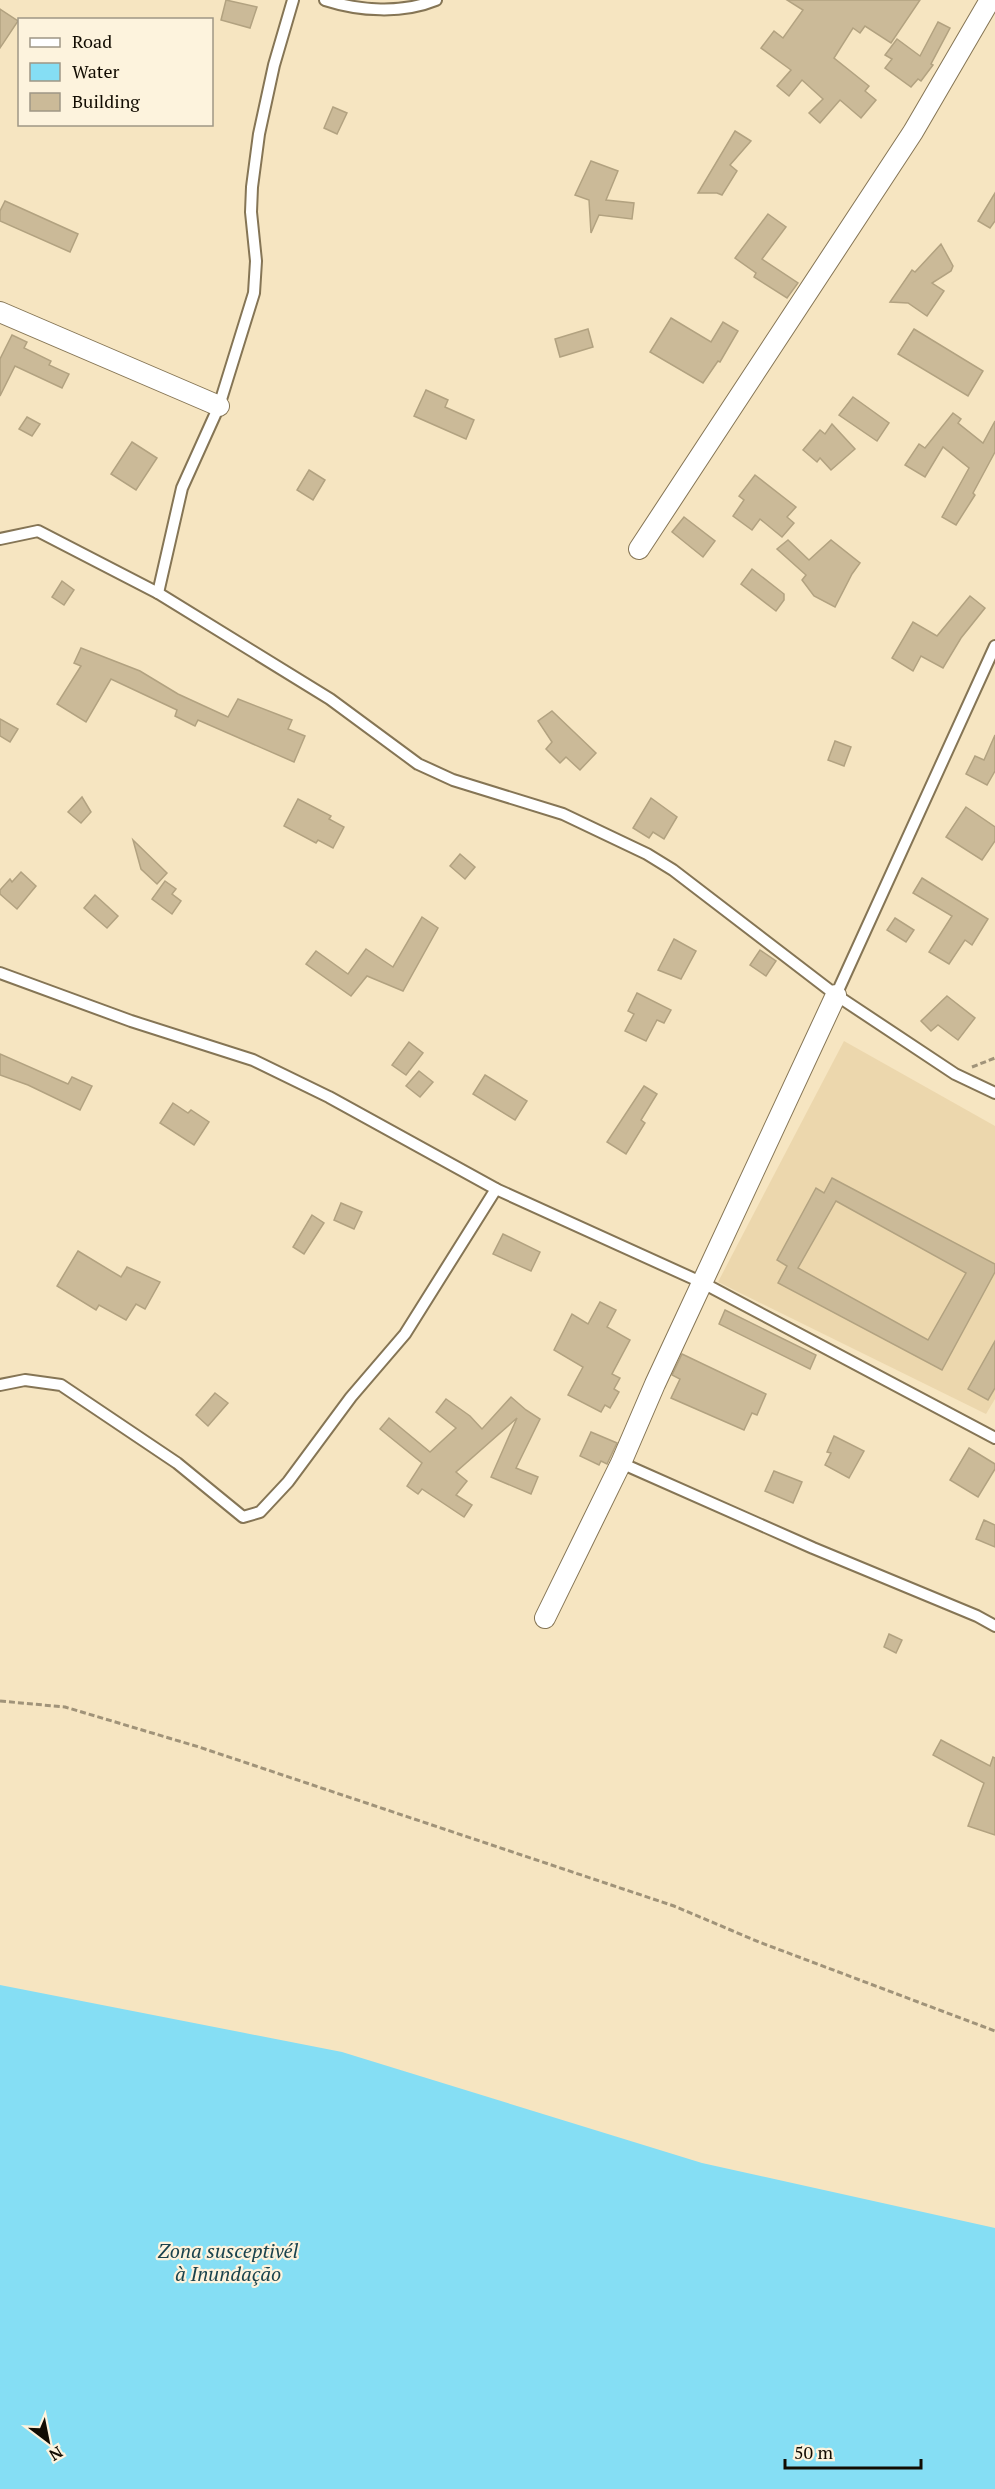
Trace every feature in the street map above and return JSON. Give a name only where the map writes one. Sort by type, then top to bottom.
[{"type":"street","points":[[639,549],[913,132],[990,0]]},
{"type":"street","points":[[0,312],[219,406]]},
{"type":"street","points":[[545,1618],[621,1463],[836,995]]},
{"type":"lane","points":[[158,593],[182,488],[219,406],[254,293],[256,261],[251,212],[253,176],[259,134],[274,65],[293,0]]},
{"type":"lane","points":[[325,0],[345,7],[374,9],[403,8],[436,0]]},
{"type":"lane","points":[[0,539],[38,531],[158,593],[330,699],[418,764],[453,780],[563,814],[647,854],[673,870],[836,995],[955,1074],[995,1093]]},
{"type":"lane","points":[[836,995],[995,646]]},
{"type":"lane","points":[[0,973],[131,1021],[253,1060],[329,1097],[496,1189],[703,1283],[995,1438]]},
{"type":"lane","points":[[0,1385],[26,1380],[61,1385],[168,1456],[243,1517],[260,1512],[288,1482],[351,1397],[405,1334],[496,1189]]},
{"type":"lane","points":[[621,1463],[813,1548],[977,1616],[995,1626]]},
{"type":"path","points":[[0,1701],[64,1707],[199,1747],[674,1906],[759,1942],[995,2031]]},
{"type":"shaded area","points":[[844,1041],[995,1126],[995,1399],[986,1414],[718,1282]]},
{"type":"water","name":"Zona susceptivél à Inundação","points":[[0,1985],[342,2052],[702,2163],[995,2228],[995,2489],[0,2489]]},
{"type":"building","points":[[226,0],[257,7],[250,28],[221,20]]},
{"type":"building","points":[[787,0],[920,0],[891,43],[865,26],[860,33],[853,28],[834,58],[869,86],[865,91],[876,100],[861,118],[840,100],[820,123],[809,113],[823,99],[802,80],[789,96],[777,86],[791,70],[761,48],[774,31],[783,38],[803,10]]},
{"type":"building","points":[[0,9],[18,21],[0,48]]},
{"type":"building","points":[[938,22],[950,28],[931,64],[933,65],[921,81],[918,79],[911,87],[885,68],[892,59],[885,55],[897,39],[920,56]]},
{"type":"building","points":[[333,107],[347,113],[337,134],[324,128]]},
{"type":"building","points":[[735,131],[751,141],[730,165],[737,171],[722,195],[698,193]]},
{"type":"building","points":[[591,161],[618,171],[606,200],[634,203],[632,219],[599,215],[591,233],[589,200],[575,195]]},
{"type":"building","points":[[995,193],[995,221],[990,228],[978,221]]},
{"type":"building","points":[[5,201],[78,234],[70,252],[0,221],[0,211]]},
{"type":"building","points":[[768,214],[786,227],[762,259],[798,283],[787,298],[754,277],[756,273],[735,258]]},
{"type":"building","points":[[941,244],[953,266],[951,271],[932,283],[944,291],[927,316],[908,303],[890,302],[912,270],[915,272]]},
{"type":"building","points":[[671,318],[711,342],[723,322],[738,331],[720,362],[718,361],[703,383],[650,352]]},
{"type":"building","points":[[588,329],[593,347],[560,357],[555,339]]},
{"type":"building","points":[[914,329],[983,371],[968,396],[898,354]]},
{"type":"building","points":[[12,335],[27,342],[24,348],[51,361],[49,365],[69,374],[62,388],[15,366],[0,396],[0,359]]},
{"type":"building","points":[[426,390],[448,400],[445,407],[474,420],[466,439],[414,416]]},
{"type":"building","points":[[853,397],[889,423],[877,441],[839,415]]},
{"type":"building","points":[[953,413],[961,419],[958,423],[983,443],[995,421],[995,452],[973,493],[975,495],[956,525],[942,517],[969,468],[943,447],[925,477],[905,465],[919,444],[925,448]]},
{"type":"building","points":[[27,417],[40,424],[32,436],[19,429]]},
{"type":"building","points":[[832,424],[855,449],[831,470],[820,458],[817,462],[803,450],[820,430],[825,434]]},
{"type":"building","points":[[132,442],[157,458],[136,490],[111,474]]},
{"type":"building","points":[[309,470],[325,480],[313,500],[297,490]]},
{"type":"building","points":[[755,475],[796,507],[787,517],[794,523],[782,537],[760,519],[752,530],[733,516],[744,500],[739,496]]},
{"type":"building","points":[[684,517],[715,541],[703,557],[672,532]]},
{"type":"building","points":[[788,540],[809,560],[831,540],[860,563],[835,607],[814,596],[802,580],[806,575],[777,549]]},
{"type":"building","points":[[752,569],[784,594],[784,600],[776,611],[741,584]]},
{"type":"building","points":[[62,581],[74,590],[64,605],[52,597]]},
{"type":"building","points":[[970,596],[985,608],[961,638],[943,668],[921,656],[913,671],[892,658],[913,622],[937,636]]},
{"type":"building","points":[[81,648],[140,671],[178,694],[228,717],[238,699],[292,720],[288,729],[305,736],[294,762],[198,720],[195,726],[175,716],[177,710],[111,679],[86,722],[57,704],[81,666],[74,663]]},
{"type":"building","points":[[552,711],[596,753],[580,770],[566,757],[560,763],[546,749],[552,742],[538,721]]},
{"type":"building","points":[[0,719],[18,729],[10,742],[0,736]]},
{"type":"building","points":[[995,735],[995,771],[987,785],[966,774],[975,756],[984,760]]},
{"type":"building","points":[[835,741],[851,747],[844,766],[828,760]]},
{"type":"building","points":[[82,797],[91,812],[81,823],[68,812]]},
{"type":"building","points":[[651,798],[677,817],[664,839],[653,832],[649,838],[633,828]]},
{"type":"building","points":[[298,799],[331,816],[329,819],[344,827],[333,848],[318,840],[316,843],[284,826]]},
{"type":"building","points":[[966,807],[995,827],[995,841],[982,860],[946,837]]},
{"type":"building","points":[[133,840],[167,873],[157,884],[141,869]]},
{"type":"building","points":[[460,854],[475,867],[465,879],[450,866]]},
{"type":"building","points":[[21,872],[36,886],[17,909],[0,894],[0,890],[10,879],[12,882]]},
{"type":"building","points":[[922,878],[988,919],[972,945],[965,940],[949,964],[929,952],[952,916],[913,893]]},
{"type":"building","points":[[165,881],[176,889],[172,894],[181,901],[172,914],[152,899]]},
{"type":"building","points":[[95,895],[118,916],[107,928],[84,908]]},
{"type":"building","points":[[422,917],[438,928],[403,991],[367,976],[351,996],[306,964],[316,951],[348,974],[366,949],[393,967]]},
{"type":"building","points":[[895,918],[914,930],[906,942],[887,930]]},
{"type":"building","points":[[674,939],[696,951],[681,979],[658,970]]},
{"type":"building","points":[[760,950],[776,961],[766,976],[750,965]]},
{"type":"building","points":[[637,993],[671,1010],[664,1023],[657,1020],[646,1041],[625,1031],[634,1014],[628,1011]]},
{"type":"building","points":[[947,996],[975,1018],[958,1040],[938,1025],[931,1031],[921,1021]]},
{"type":"building","points":[[409,1042],[423,1053],[406,1075],[392,1065]]},
{"type":"building","points":[[0,1054],[68,1084],[72,1077],[92,1086],[80,1110],[28,1085],[0,1075]]},
{"type":"building","points":[[419,1071],[433,1082],[420,1097],[406,1086]]},
{"type":"building","points":[[485,1075],[527,1101],[515,1120],[473,1094]]},
{"type":"building","points":[[644,1086],[657,1094],[641,1120],[645,1123],[626,1154],[607,1142]]},
{"type":"building","points":[[173,1103],[188,1113],[191,1110],[209,1122],[194,1145],[160,1123]]},
{"type":"building","points":[[832,1178],[995,1264],[995,1272],[942,1370],[778,1283],[787,1266],[777,1260],[816,1188],[824,1193]],"holes":[[[836,1201],[966,1273],[928,1340],[798,1268]]]},
{"type":"building","points":[[341,1203],[362,1212],[354,1229],[334,1220]]},
{"type":"building","points":[[312,1215],[324,1223],[304,1254],[293,1247]]},
{"type":"building","points":[[503,1234],[540,1252],[531,1271],[493,1254]]},
{"type":"building","points":[[78,1251],[121,1277],[127,1267],[160,1282],[145,1309],[136,1304],[126,1320],[99,1305],[96,1310],[57,1286]]},
{"type":"building","points":[[600,1302],[616,1310],[607,1327],[630,1340],[612,1374],[620,1378],[614,1389],[619,1392],[610,1408],[605,1405],[601,1412],[568,1395],[583,1367],[554,1350],[572,1314],[588,1324]]},
{"type":"building","points":[[725,1310],[816,1355],[810,1369],[719,1324]]},
{"type":"building","points":[[995,1341],[995,1388],[988,1400],[968,1389]]},
{"type":"building","points":[[682,1354],[766,1394],[757,1415],[752,1413],[744,1430],[671,1398],[680,1379],[672,1375]]},
{"type":"building","points":[[215,1393],[228,1403],[208,1426],[196,1415]]},
{"type":"building","points":[[511,1397],[540,1419],[516,1468],[538,1477],[531,1494],[491,1477],[517,1418],[456,1472],[467,1481],[456,1495],[472,1505],[464,1517],[422,1489],[418,1494],[407,1486],[422,1463],[380,1429],[389,1418],[430,1452],[456,1428],[436,1412],[446,1399],[470,1416],[482,1429]]},
{"type":"building","points":[[591,1432],[617,1443],[607,1464],[601,1461],[599,1465],[580,1456]]},
{"type":"building","points":[[834,1436],[864,1451],[849,1478],[825,1465],[831,1453],[827,1452]]},
{"type":"building","points":[[969,1448],[995,1464],[995,1469],[978,1497],[950,1480]]},
{"type":"building","points":[[774,1471],[802,1482],[793,1503],[765,1491]]},
{"type":"building","points":[[984,1520],[995,1525],[995,1547],[976,1539]]},
{"type":"building","points":[[889,1634],[902,1640],[896,1653],[884,1647]]},
{"type":"building","points":[[941,1740],[990,1766],[993,1757],[995,1758],[995,1835],[968,1826],[984,1783],[933,1755]]}]
